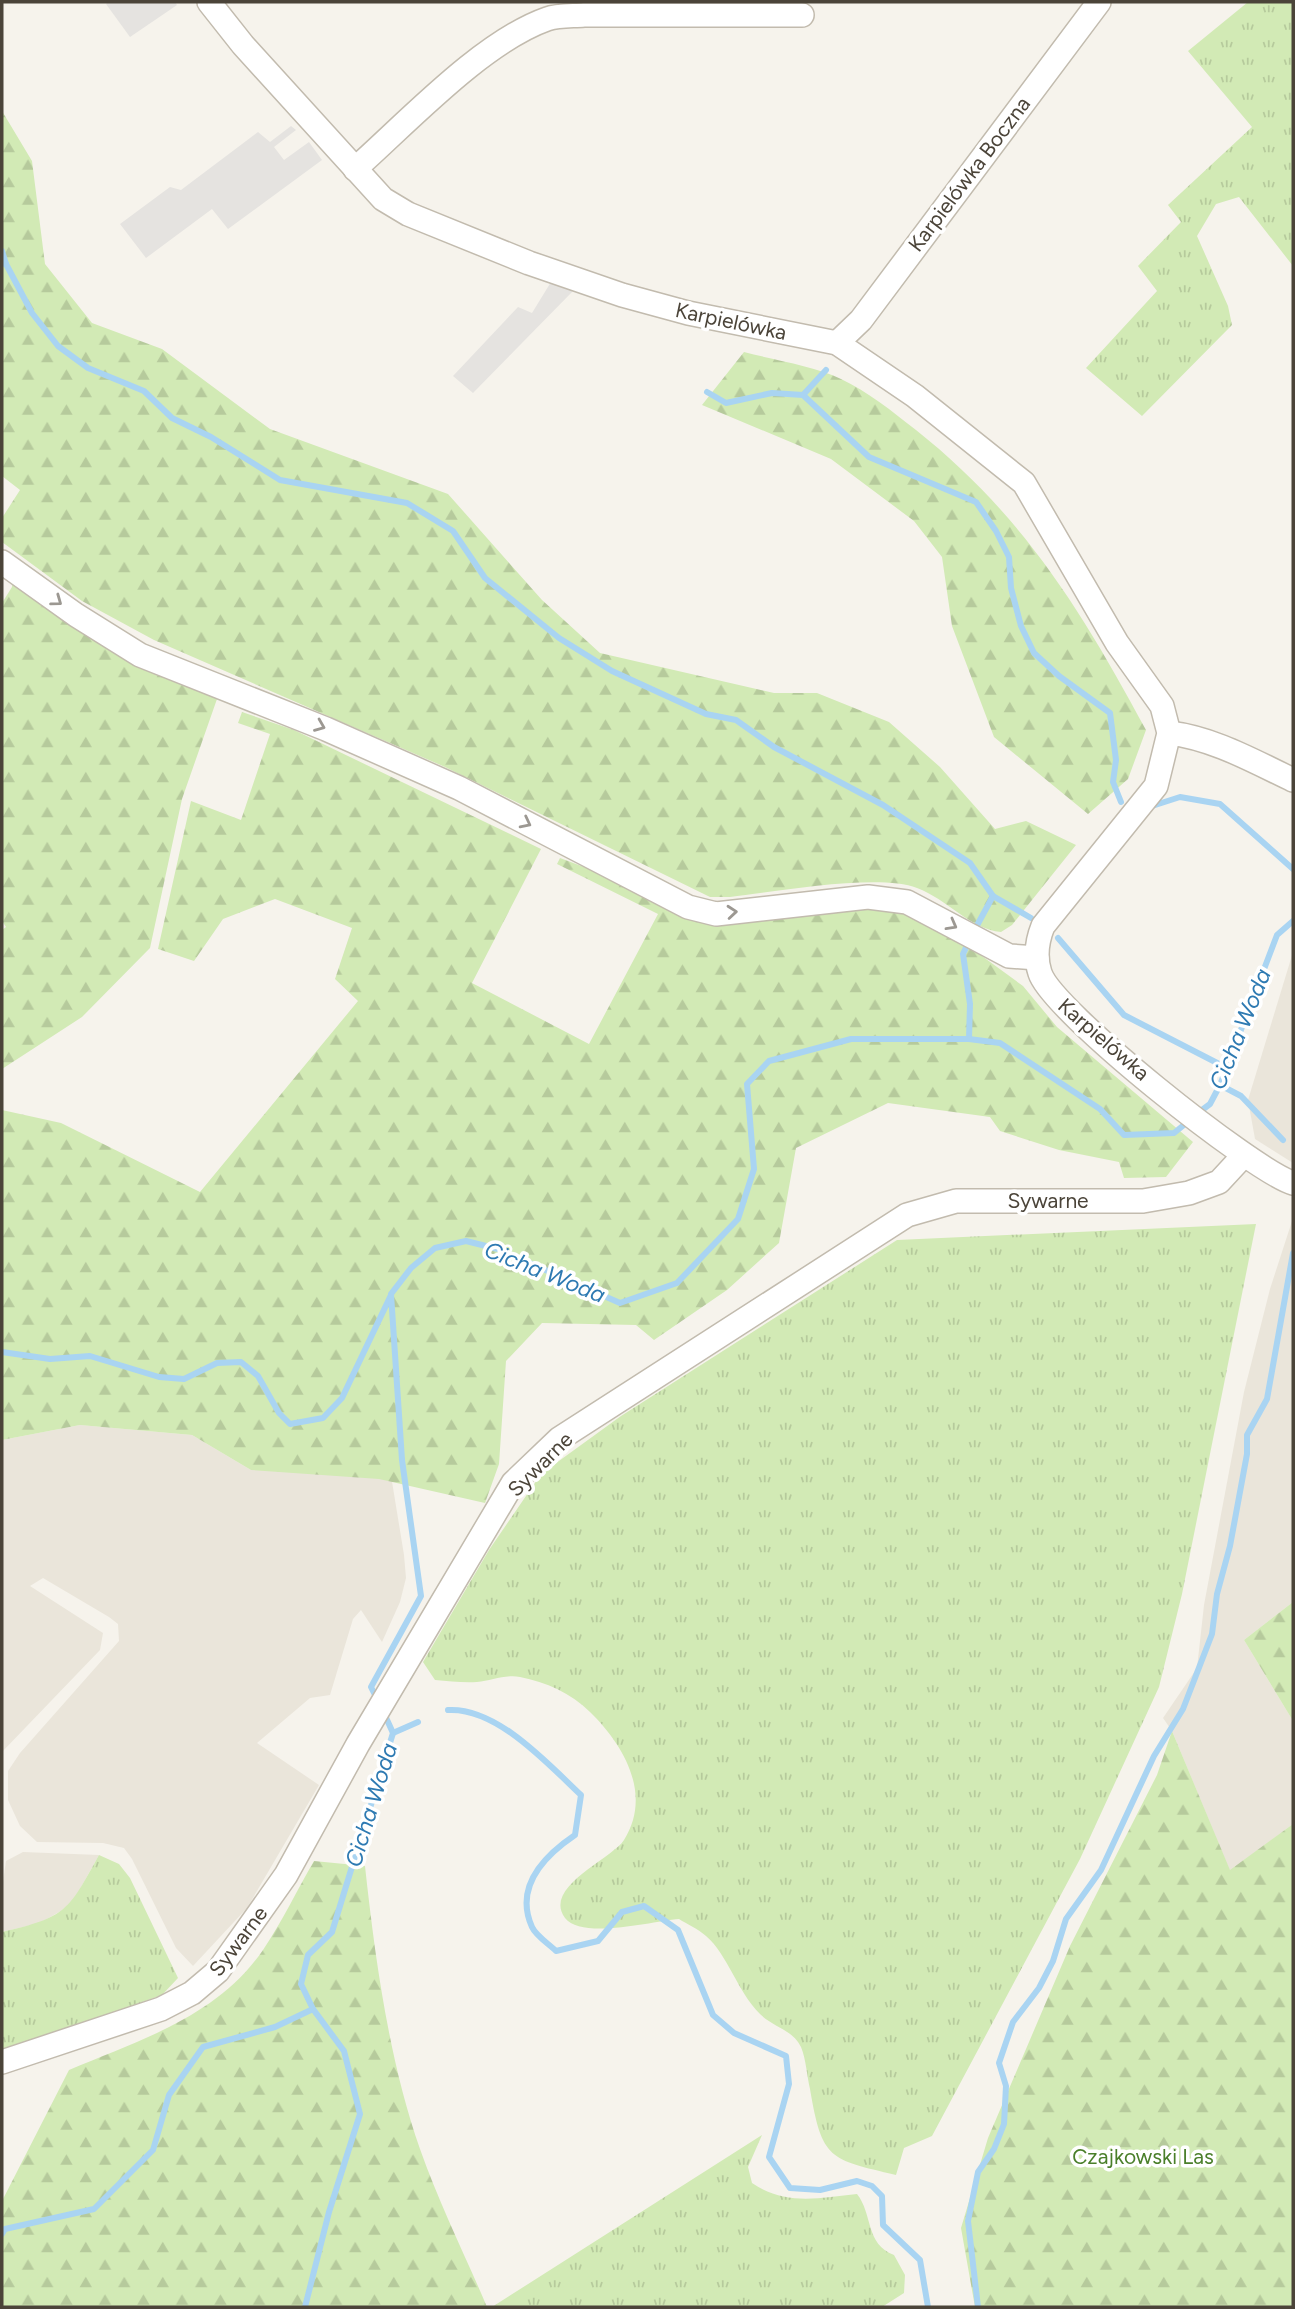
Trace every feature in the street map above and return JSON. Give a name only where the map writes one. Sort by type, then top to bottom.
[{"type":"street","name":"Karpielówka","points":[[209,2],[243,45],[383,199],[408,214],[622,295],[836,343],[915,396],[1024,483],[1117,643],[1162,706],[1169,733]]},
{"type":"street","name":"Karpielówka Boczna","points":[[836,343],[861,320],[1100,2]]},
{"type":"street","points":[[355,169],[488,51],[525,28],[550,18],[584,15],[802,15]]},
{"type":"street","points":[[2,562],[76,615],[140,655],[256,701],[459,788],[688,906],[716,914],[868,897],[888,898],[928,912],[1009,956],[1037,958],[1037,939],[1058,905],[1156,786],[1169,733],[1191,736],[1230,750],[1293,780]]},
{"type":"street","name":"Karpielówka","points":[[1037,958],[1040,974],[1053,995],[1075,1017],[1244,1155],[1265,1170],[1293,1184]]},
{"type":"street","name":"Sywarne","points":[[2,2062],[161,2009],[209,1980],[286,1875],[358,1744],[513,1483],[559,1439],[907,1215],[956,1201],[1143,1200],[1189,1193],[1219,1182],[1244,1155]]},
{"type":"shaded area","points":[[175,2],[177,5],[130,37],[106,4]]},
{"type":"shaded area","points":[[291,126],[296,130],[274,147],[284,160],[309,142],[322,160],[228,229],[212,209],[146,258],[120,224],[170,187],[181,190],[258,132],[270,142]]},
{"type":"shaded area","points":[[551,282],[573,291],[473,393],[453,376],[518,307],[532,313]]},
{"type":"shaded area","points":[[1293,952],[1293,1163],[1255,1139],[1248,1100]]},
{"type":"shaded area","points":[[1293,1218],[1293,1602],[1244,1640],[1293,1721],[1293,1824],[1230,1871],[1172,1731],[1163,1718],[1197,1668],[1204,1605],[1244,1392],[1270,1289]]},
{"type":"shaded area","points":[[372,1359],[404,1555],[406,1578],[400,1602],[382,1642],[361,1610],[353,1619],[330,1695],[310,1698],[257,1743],[319,1785],[247,1908],[193,1966],[176,1948],[124,1848],[103,1843],[37,1842],[20,1826],[8,1800],[8,1771],[20,1753],[119,1641],[118,1624],[109,1617],[43,1578],[30,1586],[103,1633],[100,1650],[2,1752],[2,1440],[80,1425],[192,1435],[251,1470]]},
{"type":"shaded area","points":[[23,1852],[99,1855],[71,1905],[40,1923],[2,1932],[2,1889],[6,1861]]},
{"type":"green space","points":[[1248,2],[1293,2],[1293,266],[1239,197],[1216,204],[1197,236],[1228,306],[1232,325],[1142,416],[1086,368],[1157,291],[1138,266],[1181,222],[1168,205],[1252,127],[1188,51]]},
{"type":"green space","points":[[2,111],[32,161],[45,264],[92,323],[162,349],[270,429],[448,494],[542,600],[600,653],[774,693],[817,693],[889,722],[940,767],[995,829],[1026,821],[1076,845],[1012,925],[1001,932],[969,920],[928,893],[900,884],[853,883],[710,897],[445,767],[154,640],[82,601],[2,542],[2,518],[20,490],[2,476]]},
{"type":"green space","points":[[744,352],[831,374],[880,402],[954,462],[1019,531],[1047,567],[1098,645],[1146,730],[1128,779],[1088,814],[994,737],[952,626],[942,557],[914,521],[831,459],[702,405]]},
{"type":"green space","points":[[13,578],[135,663],[217,699],[182,799],[150,948],[82,1017],[2,1069],[2,930],[6,927],[2,921],[2,603],[12,587]]},
{"type":"green space","points":[[242,712],[294,730],[541,849],[472,983],[589,1044],[658,914],[557,864],[560,858],[600,873],[658,905],[695,920],[871,908],[908,915],[964,943],[1023,986],[1057,1027],[1193,1142],[1166,1177],[1124,1178],[1119,1162],[1059,1150],[1000,1131],[990,1117],[888,1103],[796,1148],[779,1243],[727,1290],[654,1340],[636,1325],[542,1323],[506,1361],[499,1464],[485,1503],[379,1479],[251,1470],[192,1435],[80,1425],[2,1440],[2,1110],[61,1123],[200,1192],[358,1001],[335,979],[352,928],[275,899],[223,919],[194,961],[158,949],[191,801],[241,820],[270,734],[238,723]]},
{"type":"green space","points":[[1256,1224],[1182,1594],[1159,1687],[1080,1859],[932,2136],[904,2148],[896,2175],[856,2165],[832,2153],[825,2143],[814,2112],[801,2047],[793,2036],[765,2018],[752,2005],[714,1944],[706,1936],[679,1919],[602,1929],[586,1928],[565,1918],[560,1907],[563,1895],[581,1874],[624,1840],[636,1805],[635,1788],[623,1754],[602,1725],[575,1699],[539,1682],[515,1676],[477,1682],[435,1680],[423,1662],[489,1550],[541,1474],[621,1416],[897,1240]]},
{"type":"green space","points":[[1293,1602],[1293,1721],[1244,1640]]},
{"type":"green space","name":"Czajkowski Las","points":[[1172,1731],[1230,1870],[1293,1824],[1293,2307],[975,2307],[961,2228],[988,2138],[1070,1946],[1157,1775]]},
{"type":"green space","points":[[99,1855],[119,1864],[130,1878],[178,1978],[162,1995],[2,2052],[2,1932],[40,1922],[63,1909],[80,1889]]},
{"type":"green space","points":[[314,1861],[365,1866],[385,2009],[409,2115],[435,2189],[487,2307],[2,2307],[2,2201],[69,2070],[175,2024],[223,1993],[263,1950]]},
{"type":"green space","points":[[762,2135],[748,2167],[752,2183],[764,2190],[790,2198],[857,2194],[878,2244],[894,2255],[905,2275],[904,2293],[882,2307],[492,2307]]},
{"type":"waterway","points":[[2,251],[6,264]]},
{"type":"waterway","points":[[2,263],[6,264],[32,313],[58,346],[88,368],[144,391],[172,418],[211,437],[280,480],[407,503],[453,531],[485,578],[559,638],[612,671],[706,714],[736,720],[774,747],[883,805],[970,863],[993,896],[1031,918]]},
{"type":"waterway","points":[[803,395],[826,370]]},
{"type":"waterway","points":[[707,392],[726,403],[772,393],[803,395],[869,457],[976,502],[996,531],[1009,557],[1011,588],[1021,626],[1034,653],[1059,676],[1110,713],[1116,760],[1113,782],[1121,802]]},
{"type":"waterway","points":[[1149,807],[1180,797],[1220,804],[1293,869]]},
{"type":"waterway","points":[[974,931],[993,896]]},
{"type":"waterway","name":"Cicha Woda","points":[[1198,1113],[1210,1104],[1220,1085],[1277,935],[1293,921]]},
{"type":"waterway","points":[[1058,938],[1124,1015],[1225,1067]]},
{"type":"waterway","points":[[969,941],[963,954],[970,1004],[969,1039]]},
{"type":"waterway","name":"Cicha Woda","points":[[378,1701],[371,1687],[421,1596],[402,1460],[391,1294],[411,1268],[435,1248],[466,1241],[498,1249],[620,1303],[677,1283],[738,1219],[754,1169],[747,1084],[769,1061],[851,1039],[969,1039],[1000,1043],[1100,1109],[1124,1135],[1174,1133],[1190,1120]]},
{"type":"waterway","points":[[1220,1085],[1241,1096],[1283,1140]]},
{"type":"waterway","points":[[978,2307],[968,2221],[978,2172],[994,2149],[1004,2124],[1006,2086],[999,2063],[1013,2022],[1039,1988],[1053,1961],[1066,1919],[1101,1870],[1154,1756],[1183,1709],[1212,1634],[1217,1594],[1230,1546],[1247,1454],[1247,1435],[1267,1399],[1293,1253]]},
{"type":"waterway","points":[[2,1352],[50,1359],[90,1356],[159,1377],[184,1379],[217,1363],[241,1362],[258,1376],[279,1413],[290,1424],[323,1418],[342,1398],[391,1295]]},
{"type":"waterway","points":[[448,1710],[466,1712],[503,1727],[581,1795],[575,1835],[543,1863],[530,1886],[527,1912],[536,1934],[556,1951],[598,1941],[622,1912],[644,1906],[678,1930],[713,2015],[734,2033],[786,2056],[789,2084],[769,2157],[790,2188],[820,2190],[857,2181],[872,2186],[882,2196],[883,2225],[920,2260],[928,2307]]},
{"type":"waterway","name":"Cicha Woda","points":[[305,2307],[329,2212],[360,2114],[344,2051],[313,2009],[301,1984],[308,1955],[332,1932],[393,1733],[383,1711]]},
{"type":"waterway","points":[[393,1733],[418,1722]]},
{"type":"waterway","points":[[2,2234],[5,2229],[94,2209],[153,2150],[169,2095],[203,2047],[275,2027],[313,2009]]}]
